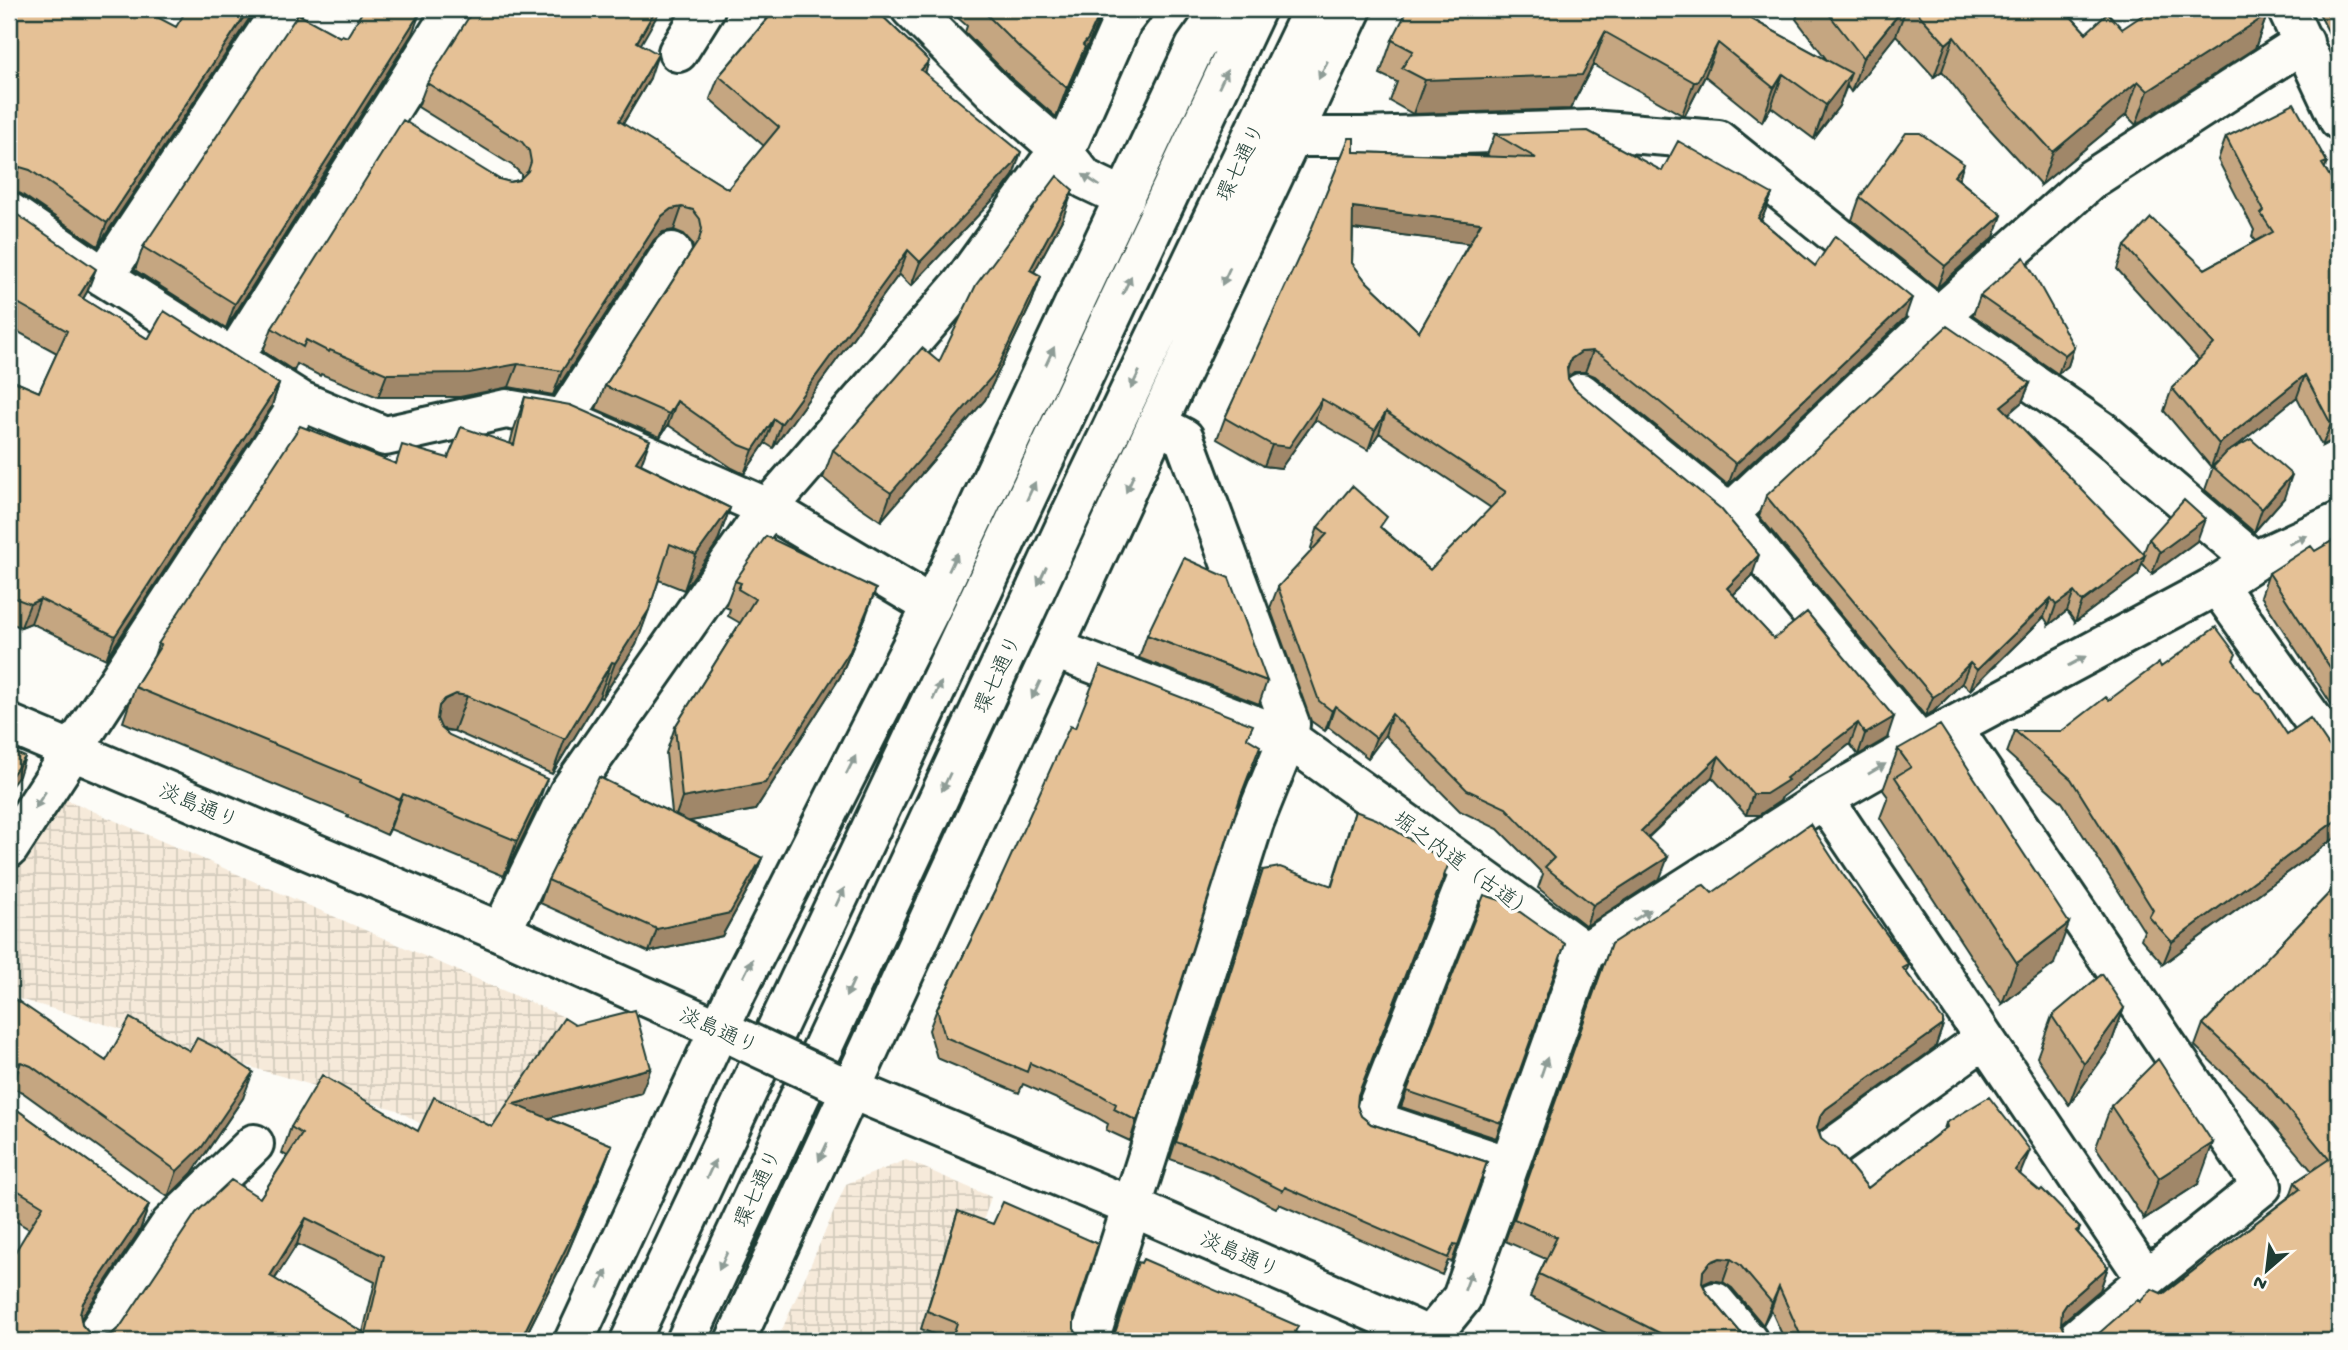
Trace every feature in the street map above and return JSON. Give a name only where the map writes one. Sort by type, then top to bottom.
[{"type":"street","points":[[104,277],[282,9]]},
{"type":"street","points":[[678,52],[705,9]]},
{"type":"street","points":[[911,9],[994,92],[1065,153],[1085,179],[1125,198]]},
{"type":"street","points":[[575,1341],[732,1035],[1195,47],[1222,9]]},
{"type":"street","points":[[630,1341],[1256,9]]},
{"type":"street","name":"環七通り","points":[[685,1341],[1071,514],[1313,9]]},
{"type":"street","points":[[735,1341],[841,1085],[1055,649],[1157,424],[1352,9]]},
{"type":"street","points":[[2287,9],[2305,42],[2339,120]]},
{"type":"street","points":[[501,932],[563,803],[768,508],[962,284],[1046,166],[1065,153],[1121,13]]},
{"type":"street","points":[[234,358],[388,114],[436,15]]},
{"type":"street","points":[[1729,514],[1938,317],[2092,179],[2305,42]]},
{"type":"street","points":[[388,114],[422,135]]},
{"type":"street","points":[[1291,137],[1590,130],[1718,141],[1938,317],[2102,431],[2254,561]]},
{"type":"street","points":[[11,220],[301,401],[385,436],[506,409],[564,419],[768,508],[932,606]]},
{"type":"street","points":[[564,419],[672,252]]},
{"type":"street","points":[[1581,393],[1729,514],[1936,736],[2262,1186],[2074,1341]]},
{"type":"street","points":[[9,848],[301,401]]},
{"type":"street","points":[[1089,1341],[1254,822],[1288,738],[1290,724],[1184,438],[1157,424]]},
{"type":"street","points":[[1428,1339],[1462,1298],[1585,952],[1824,799],[2217,585],[2254,561],[2339,522]]},
{"type":"street","points":[[2217,585],[2339,756]]},
{"type":"street","name":"堀之内道（古道）","points":[[1055,649],[1288,738],[1585,952]]},
{"type":"street","name":"淡島通り","points":[[9,724],[501,932],[841,1085],[1132,1207],[1428,1339]]},
{"type":"street","points":[[528,788],[563,803]]},
{"type":"street","points":[[1824,799],[2146,1279]]},
{"type":"street","points":[[1471,869],[1371,1120],[1509,1166]]},
{"type":"street","points":[[1831,1149],[1984,1039]]},
{"type":"street","points":[[92,1341],[170,1225],[254,1144]]},
{"type":"street","points":[[138,1202],[170,1225]]},
{"type":"street","points":[[1715,1301],[1748,1341]]},
{"type":"shaded area","points":[[61,797],[564,1017],[486,1162],[397,1110],[9,996],[9,878]]},
{"type":"shaded area","points":[[906,1160],[991,1197],[944,1341],[777,1341],[846,1184]]},
{"type":"building","points":[[9,9],[142,9],[176,27],[187,9],[249,9],[107,223],[30,170],[9,168]]},
{"type":"building","points":[[364,9],[421,11],[235,304],[143,247],[298,14],[340,37],[347,37]]},
{"type":"building","points":[[474,9],[656,9],[637,42],[658,54],[619,121],[728,189],[779,127],[719,76],[776,9],[875,9],[929,61],[921,70],[1021,152],[1012,166],[920,262],[908,250],[781,424],[774,419],[753,450],[740,445],[677,401],[669,414],[605,386],[699,240],[702,229],[700,219],[693,210],[682,207],[671,209],[662,216],[562,371],[518,364],[469,373],[387,374],[330,350],[329,352],[306,340],[303,347],[272,328],[403,120],[499,179],[510,182],[519,180],[528,171],[531,162],[529,151],[522,142],[427,83]]},
{"type":"building","points":[[981,9],[1102,9],[1083,45],[1085,47],[1067,88],[1019,47]]},
{"type":"building","points":[[1408,9],[1733,9],[1851,73],[1826,105],[1783,74],[1774,88],[1718,43],[1697,82],[1694,82],[1605,32],[1582,75],[1425,80],[1402,68],[1413,51],[1392,40]]},
{"type":"building","points":[[1825,9],[1903,9],[1863,58]]},
{"type":"building","points":[[1914,9],[2064,9],[2086,33],[2108,13],[2122,29],[2152,9],[2262,9],[2267,15],[2148,91],[2138,81],[2053,152],[1990,83],[1954,37],[1946,44]]},
{"type":"building","points":[[2294,103],[2327,162],[2322,164],[2339,191],[2339,419],[2331,424],[2305,375],[2219,444],[2172,388],[2214,344],[2125,246],[2151,218],[2205,269],[2273,232],[2261,214],[2264,211],[2226,137]]},
{"type":"building","points":[[1588,131],[1662,171],[1678,141],[1772,194],[1758,218],[1815,266],[1835,236],[1912,298],[1736,464],[1602,355],[1593,351],[1581,352],[1571,359],[1567,368],[1568,379],[1575,389],[1721,509],[1759,555],[1727,588],[1774,639],[1807,612],[1894,717],[1865,734],[1858,723],[1786,778],[1788,780],[1766,794],[1753,794],[1719,756],[1641,831],[1668,857],[1593,905],[1545,867],[1554,858],[1506,808],[1467,790],[1392,714],[1376,738],[1335,706],[1332,711],[1319,701],[1278,587],[1327,534],[1318,527],[1352,486],[1387,517],[1380,527],[1430,570],[1506,492],[1386,412],[1375,430],[1322,399],[1289,447],[1272,445],[1225,418],[1308,237],[1349,138],[1354,138],[1354,152],[1536,158],[1495,134]],"holes":[[[1353,207],[1481,223],[1419,332],[1365,280],[1352,263]]]},
{"type":"building","points":[[1906,133],[1920,133],[1964,164],[1954,176],[2002,215],[1945,266],[1860,197]]},
{"type":"building","points":[[1057,176],[1073,190],[1030,270],[1041,276],[995,373],[891,493],[833,450],[922,348],[939,362],[976,285]]},
{"type":"building","points":[[9,209],[96,269],[79,296],[148,339],[164,311],[279,384],[115,636],[40,599],[30,604],[9,596],[9,379],[39,392],[67,331],[9,298]]},
{"type":"building","points":[[2024,257],[2074,347],[2065,355],[1980,296]]},
{"type":"building","points":[[1947,326],[2030,383],[2001,406],[2145,555],[2082,602],[2074,592],[2056,605],[2051,598],[1977,670],[1970,663],[1933,697],[1766,496]]},
{"type":"building","points":[[525,397],[570,405],[650,440],[636,462],[730,508],[696,555],[670,544],[649,610],[615,663],[612,662],[565,739],[467,696],[456,694],[445,699],[439,706],[437,719],[441,728],[449,735],[547,779],[517,841],[403,794],[400,800],[360,782],[361,780],[135,687],[161,645],[158,644],[300,426],[396,464],[402,445],[448,458],[461,427],[514,445]]},
{"type":"building","points":[[2251,439],[2292,475],[2262,509],[2213,467],[2227,452]]},
{"type":"building","points":[[2184,500],[2205,519],[2160,552],[2149,539]]},
{"type":"building","points":[[766,536],[876,589],[850,651],[765,783],[682,798],[675,727],[755,599],[738,589],[741,583],[735,581]]},
{"type":"building","points":[[2339,537],[2339,681],[2269,573],[2311,546],[2315,551]]},
{"type":"building","points":[[1184,558],[1229,578],[1267,681],[1147,635]]},
{"type":"building","points":[[2216,627],[2236,654],[2233,660],[2255,691],[2260,693],[2287,734],[2310,718],[2329,746],[2339,754],[2339,818],[2172,942],[2149,917],[2153,910],[2071,779],[2015,731],[2062,731],[2106,697],[2109,700],[2159,663],[2161,667]]},
{"type":"building","points":[[1100,666],[1253,725],[1247,738],[1260,746],[1241,795],[1137,1121],[1114,1109],[1116,1104],[1099,1094],[1030,1063],[1027,1072],[945,1037],[937,1009],[997,887],[1070,726],[1075,728]]},
{"type":"building","points":[[1940,725],[2069,923],[2017,963],[1895,777],[1911,767],[1898,749]]},
{"type":"building","points":[[9,750],[25,757],[9,779]]},
{"type":"building","points":[[599,777],[762,858],[730,913],[657,929],[548,880]]},
{"type":"building","points":[[1355,811],[1376,819],[1449,863],[1358,1095],[1357,1106],[1361,1116],[1371,1124],[1487,1162],[1458,1245],[1454,1244],[1448,1258],[1285,1187],[1283,1191],[1213,1155],[1176,1142],[1263,870],[1280,867],[1332,886]]},
{"type":"building","points":[[1810,824],[1909,965],[1903,968],[1943,1020],[1943,1025],[1826,1109],[1817,1128],[1821,1139],[1835,1147],[1868,1188],[1947,1127],[1946,1123],[1989,1097],[2030,1150],[2015,1170],[2040,1191],[2042,1189],[2080,1228],[2076,1231],[2108,1267],[2068,1302],[2062,1311],[2061,1323],[2066,1333],[2074,1339],[2086,1340],[2097,1335],[2138,1299],[2140,1302],[2152,1289],[2163,1294],[2300,1189],[2295,1182],[2329,1159],[2266,1083],[2203,1024],[2339,883],[2339,1341],[1803,1341],[1779,1287],[1772,1303],[1740,1265],[1731,1259],[1720,1258],[1710,1262],[1703,1271],[1702,1283],[1707,1293],[1740,1332],[1753,1339],[1752,1341],[1675,1341],[1539,1274],[1557,1237],[1514,1219],[1611,944],[1701,886],[1704,885],[1712,893]]},
{"type":"building","points":[[1484,895],[1506,902],[1565,944],[1501,1123],[1407,1091]]},
{"type":"building","points":[[2102,974],[2124,1008],[2084,1064],[2052,1016]]},
{"type":"building","points":[[15,999],[106,1061],[130,1018],[190,1051],[197,1038],[253,1072],[202,1147],[177,1171],[31,1066],[21,1062],[9,1065],[9,1008]]},
{"type":"building","points":[[635,1010],[651,1068],[514,1104],[612,1145],[576,1228],[520,1341],[9,1341],[9,1262],[43,1206],[9,1185],[9,1104],[149,1205],[83,1303],[80,1314],[82,1325],[90,1334],[101,1337],[112,1334],[120,1327],[196,1213],[231,1180],[260,1198],[302,1134],[291,1127],[322,1075],[418,1131],[434,1097],[492,1127],[564,1018],[575,1025]],"holes":[[[306,1218],[384,1256],[366,1334],[270,1276]]]},
{"type":"building","points":[[2158,1059],[2213,1143],[2159,1178],[2111,1106]]},
{"type":"building","points":[[1003,1202],[1098,1244],[1074,1317],[1074,1329],[1084,1341],[951,1341],[957,1323],[927,1311],[958,1211],[993,1224]]},
{"type":"building","points":[[1143,1259],[1298,1326],[1295,1332],[1309,1341],[1106,1341],[1111,1339],[1116,1330],[1138,1262],[1141,1263]]}]
